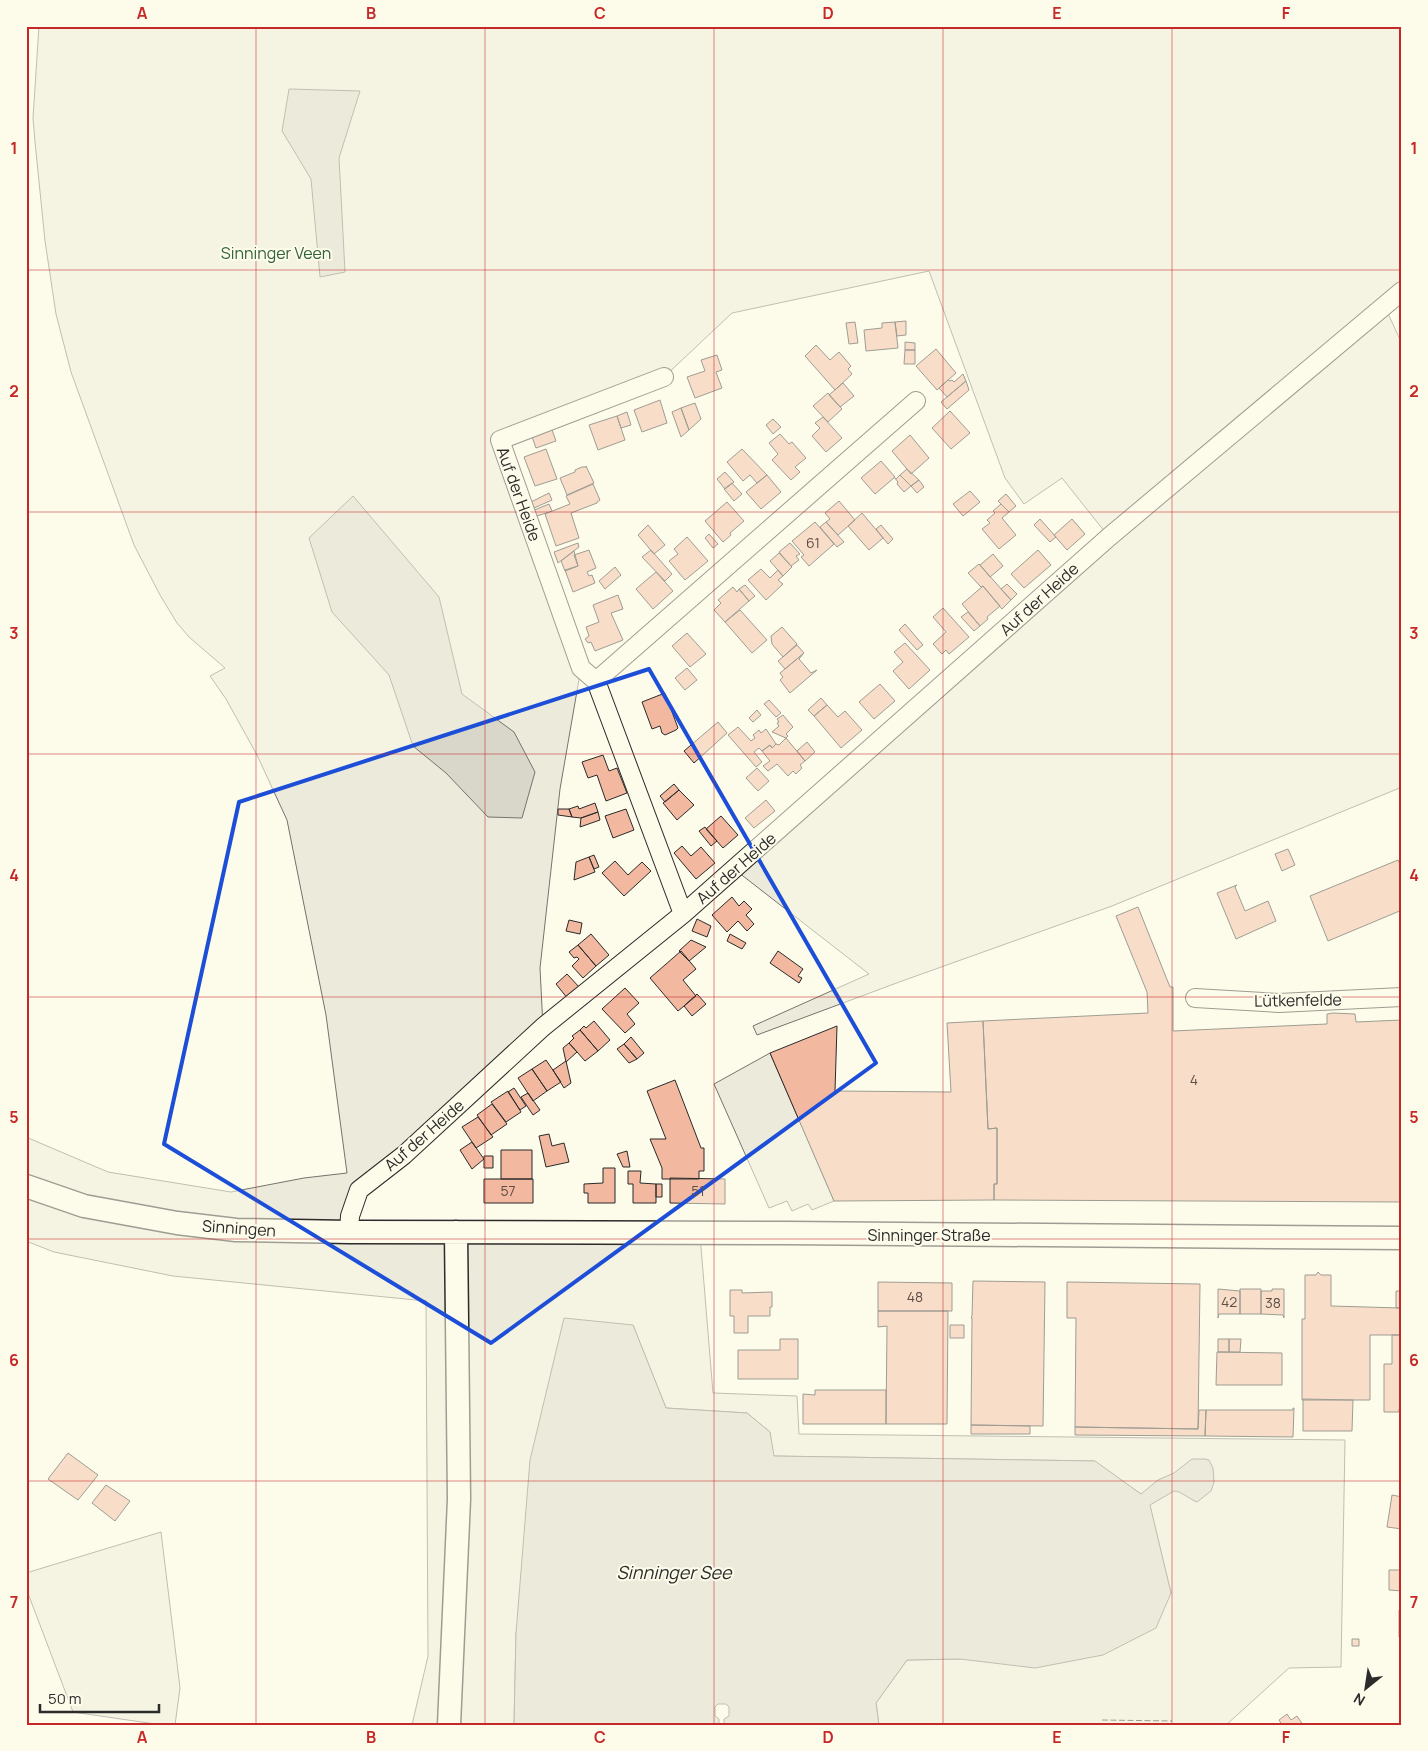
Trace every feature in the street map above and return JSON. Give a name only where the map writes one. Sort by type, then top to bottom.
[{"type":"main road","name":"Sinningen","points":[[26,1186],[84,1206],[177,1223],[236,1230],[456,1232]]},
{"type":"main road","name":"Sinninger Straße","points":[[456,1232],[1402,1238]]},
{"type":"main road","points":[[448,1725],[458,1499],[456,1232]]},
{"type":"street","name":"Auf der Heide","points":[[349,1232],[350,1216],[359,1190],[404,1155],[543,1027],[682,914],[1109,537],[1402,291]]},
{"type":"street","name":"Auf der Heide","points":[[664,377],[500,440],[581,668],[596,681],[682,914]]},
{"type":"street","points":[[596,681],[916,402]]},
{"type":"street","name":"Lütkenfelde","points":[[1195,998],[1279,1003],[1402,997]]},
{"type":"highlighted area","points":[[649,669],[876,1063],[491,1343],[164,1144],[239,802]]},
{"type":"green space","name":"Sinninger Veen","points":[[39,26],[1402,26],[1402,291],[1385,307],[1402,344],[1402,787],[1112,906],[757,1035],[753,1026],[869,974],[734,869],[1109,537],[1062,478],[1024,504],[1005,478],[929,271],[732,313],[664,377],[500,440],[581,668],[560,789],[540,968],[543,1027],[359,1190],[349,1232],[700,1235],[713,1393],[797,1396],[799,1434],[1345,1440],[1341,1667],[1289,1668],[1226,1725],[879,1725],[876,1703],[907,1660],[960,1659],[1171,1593],[1148,1499],[1094,1461],[773,1456],[770,1432],[747,1413],[666,1408],[633,1325],[516,1633],[514,1725],[412,1725],[428,1656],[426,1301],[173,1276],[54,1252],[26,1241],[26,1137],[108,1172],[231,1192],[304,1178],[347,1173],[326,1015],[287,820],[257,755],[226,699],[210,676],[225,668],[189,637],[177,623],[134,545],[71,372],[56,314],[45,241],[35,142],[33,118]]},
{"type":"green space","points":[[161,1532],[180,1688],[175,1725],[162,1725],[73,1712],[26,1588],[26,1573]]},
{"type":"shaded area","points":[[770,1053],[834,1201],[812,1210],[808,1204],[792,1211],[787,1201],[769,1208],[714,1084]]},
{"type":"water","points":[[289,89],[360,91],[339,158],[345,272],[320,277],[311,179],[282,131]]},
{"type":"water","points":[[353,496],[439,597],[462,694],[514,732],[535,772],[522,818],[488,817],[446,773],[413,746],[389,675],[332,612],[309,538]]},
{"type":"water","name":"Sinninger See","points":[[564,1318],[633,1325],[666,1408],[747,1413],[770,1432],[774,1456],[1095,1461],[1141,1494],[1158,1480],[1174,1473],[1192,1459],[1205,1459],[1209,1460],[1213,1468],[1214,1482],[1211,1491],[1197,1502],[1174,1491],[1150,1505],[1171,1593],[1156,1628],[1103,1655],[1035,1668],[960,1659],[907,1660],[876,1703],[879,1725],[514,1725],[516,1633],[530,1460]]},
{"type":"pier","points":[[718,1704],[726,1704],[729,1707],[729,1716],[724,1719],[724,1725],[719,1725],[719,1719],[715,1716],[715,1707]]},
{"type":"building","points":[[906,321],[906,335],[897,336],[895,322]]},
{"type":"building","points":[[855,322],[858,343],[849,344],[846,323]]},
{"type":"building","points":[[895,322],[898,348],[866,351],[864,330],[882,328],[882,323]]},
{"type":"building","points":[[905,342],[915,343],[915,350],[905,350]]},
{"type":"building","points":[[816,345],[830,360],[839,352],[851,366],[848,369],[852,374],[835,390],[805,356]]},
{"type":"building","points":[[936,349],[956,373],[937,390],[916,366]]},
{"type":"building","points":[[905,350],[915,350],[915,364],[904,364]]},
{"type":"building","points":[[717,355],[722,370],[716,372],[722,388],[695,398],[687,377],[705,371],[701,360]]},
{"type":"building","points":[[963,374],[966,381],[947,397],[939,388],[948,380],[954,382]]},
{"type":"building","points":[[966,381],[969,390],[947,409],[941,402]]},
{"type":"building","points":[[843,383],[854,396],[840,407],[829,395]]},
{"type":"building","points":[[828,393],[842,409],[828,422],[813,406]]},
{"type":"building","points":[[660,400],[667,423],[642,432],[634,410]]},
{"type":"building","points":[[695,403],[701,419],[689,430],[681,408]]},
{"type":"building","points":[[681,408],[689,430],[681,437],[672,412]]},
{"type":"building","points":[[950,411],[970,433],[951,449],[932,428]]},
{"type":"building","points":[[627,412],[631,425],[621,428],[617,416]]},
{"type":"building","points":[[617,416],[625,440],[598,450],[589,425]]},
{"type":"building","points":[[823,417],[842,438],[826,452],[812,436],[820,428],[815,423]]},
{"type":"building","points":[[773,419],[781,427],[773,434],[766,425]]},
{"type":"building","points":[[551,427],[556,441],[536,448],[531,434]]},
{"type":"building","points":[[780,434],[789,444],[792,442],[806,458],[795,467],[800,472],[791,480],[772,460],[778,454],[769,443]]},
{"type":"building","points":[[910,435],[929,458],[911,474],[892,451]]},
{"type":"building","points":[[546,449],[557,479],[535,486],[524,457]]},
{"type":"building","points":[[742,449],[767,475],[757,483],[750,475],[743,481],[727,462]]},
{"type":"building","points":[[881,461],[895,477],[875,494],[861,478]]},
{"type":"building","points":[[586,466],[594,483],[567,495],[560,478]]},
{"type":"building","points":[[907,469],[919,480],[911,486],[900,475]]},
{"type":"building","points":[[725,472],[734,482],[725,489],[717,479]]},
{"type":"building","points":[[767,475],[781,492],[761,509],[746,492]]},
{"type":"building","points":[[900,475],[911,486],[904,492],[894,477],[896,479]]},
{"type":"building","points":[[919,480],[924,487],[917,493],[911,486]]},
{"type":"building","points":[[732,483],[742,494],[734,501],[724,489]]},
{"type":"building","points":[[593,484],[600,500],[597,503],[571,513],[579,538],[556,546],[545,514],[570,504],[566,496]]},
{"type":"building","points":[[970,491],[980,502],[963,516],[953,504]]},
{"type":"building","points":[[549,493],[552,500],[534,508],[531,502]]},
{"type":"building","points":[[1006,494],[1016,506],[1009,512],[998,501]]},
{"type":"building","points":[[839,501],[855,520],[838,535],[826,522],[830,519],[825,513]]},
{"type":"building","points":[[727,502],[744,521],[723,542],[705,521]]},
{"type":"building","points":[[549,504],[552,511],[534,517],[532,511]]},
{"type":"building","points":[[1001,504],[1009,512],[1002,518],[1016,535],[999,549],[982,529],[990,523],[987,520]]},
{"type":"building","points":[[862,513],[883,538],[869,550],[848,526]]},
{"type":"building","points":[[1040,519],[1056,537],[1050,542],[1034,525]]},
{"type":"building","points":[[1072,519],[1085,534],[1067,550],[1054,535]]},
{"type":"building","points":[[815,522],[834,544],[809,566],[801,557],[804,555],[792,541]]},
{"type":"building","points":[[826,522],[844,542],[837,547],[820,527]]},
{"type":"building","points":[[648,525],[665,545],[654,554],[638,535]]},
{"type":"building","points":[[881,525],[893,539],[888,544],[876,529]]},
{"type":"building","points":[[709,534],[718,544],[713,548],[705,538]]},
{"type":"building","points":[[687,537],[708,561],[685,580],[669,561],[678,554],[674,549]]},
{"type":"building","points":[[578,543],[579,547],[558,563],[554,552]]},
{"type":"building","points":[[790,543],[800,554],[796,556],[799,560],[791,566],[779,552]]},
{"type":"building","points":[[589,550],[596,568],[587,572],[589,576],[592,575],[595,583],[573,592],[565,570],[578,566],[574,555]]},
{"type":"building","points":[[651,550],[672,574],[665,581],[642,557]]},
{"type":"building","points":[[1038,550],[1051,565],[1024,588],[1011,574]]},
{"type":"building","points":[[574,551],[578,566],[565,571],[561,561]]},
{"type":"building","points":[[779,553],[792,567],[783,576],[770,561]]},
{"type":"building","points":[[993,554],[1003,566],[990,577],[980,565]]},
{"type":"building","points":[[979,564],[1011,600],[1002,609],[983,586],[981,587],[968,573]]},
{"type":"building","points":[[615,567],[621,575],[605,589],[599,581]]},
{"type":"building","points":[[761,569],[770,578],[778,570],[783,576],[778,580],[783,584],[766,600],[748,580]]},
{"type":"building","points":[[656,572],[673,591],[653,609],[636,589]]},
{"type":"building","points":[[1007,584],[1017,594],[1011,600],[1001,589]]},
{"type":"building","points":[[745,585],[755,596],[749,601],[739,589]]},
{"type":"building","points":[[983,586],[1000,606],[980,626],[962,604]]},
{"type":"building","points":[[733,587],[737,592],[739,589],[749,601],[725,622],[714,610],[721,603],[718,600]]},
{"type":"building","points":[[618,595],[623,609],[611,613],[623,640],[595,651],[591,642],[588,643],[585,639],[589,636],[586,627],[599,622],[593,605]]},
{"type":"building","points":[[943,608],[969,637],[949,654],[946,650],[942,654],[933,644],[946,632],[933,617]]},
{"type":"building","points":[[740,610],[767,640],[752,653],[725,622]]},
{"type":"building","points":[[968,612],[980,626],[974,631],[961,617]]},
{"type":"building","points":[[905,624],[923,645],[917,650],[899,630]]},
{"type":"building","points":[[782,627],[797,644],[783,657],[772,644],[771,636]]},
{"type":"building","points":[[687,633],[706,654],[690,667],[672,646]]},
{"type":"building","points":[[905,643],[930,670],[909,689],[893,671],[903,662],[894,652]]},
{"type":"building","points":[[797,645],[804,653],[785,669],[778,661]]},
{"type":"building","points":[[803,654],[799,659],[811,673],[817,670],[790,693],[780,680],[783,677],[780,673]]},
{"type":"building","points":[[687,668],[697,680],[685,690],[675,678]]},
{"type":"building","points":[[880,684],[895,701],[874,719],[859,702]]},
{"type":"building","points":[[665,693],[678,728],[665,735],[662,733],[660,726],[652,729],[642,702]]},
{"type":"building","points":[[821,698],[827,705],[814,716],[808,710]]},
{"type":"building","points":[[769,700],[781,713],[776,717],[764,704]]},
{"type":"building","points":[[827,705],[838,717],[845,711],[862,730],[841,748],[814,716]]},
{"type":"building","points":[[757,710],[761,715],[753,722],[749,718]]},
{"type":"building","points":[[783,715],[793,727],[786,734],[788,736],[786,738],[772,732],[779,726],[777,719]]},
{"type":"building","points":[[718,722],[727,733],[694,763],[684,751]]},
{"type":"building","points":[[738,727],[751,741],[755,738],[753,735],[759,730],[761,733],[766,729],[776,744],[772,748],[770,745],[762,751],[759,748],[754,752],[762,762],[756,767],[728,735]]},
{"type":"building","points":[[786,738],[805,761],[800,765],[802,768],[796,774],[793,771],[788,776],[777,764],[768,771],[763,766],[770,761],[762,751],[770,745],[772,748],[776,744],[779,745]]},
{"type":"building","points":[[807,742],[815,752],[805,761],[797,751]]},
{"type":"building","points":[[603,755],[609,771],[617,768],[627,793],[606,801],[597,775],[588,778],[582,762]]},
{"type":"building","points":[[757,768],[769,781],[758,791],[746,778]]},
{"type":"building","points":[[674,784],[679,790],[665,802],[660,796]]},
{"type":"building","points":[[679,790],[694,805],[677,820],[663,803]]},
{"type":"building","points":[[766,800],[775,811],[754,828],[745,818]]},
{"type":"building","points":[[595,803],[598,812],[581,818],[572,817],[569,809],[578,806],[579,809]]},
{"type":"building","points":[[558,809],[569,809],[572,817],[558,815]]},
{"type":"building","points":[[626,809],[634,830],[613,838],[605,816]]},
{"type":"building","points":[[598,812],[600,820],[580,827],[581,818]]},
{"type":"building","points":[[721,816],[738,835],[723,848],[706,829]]},
{"type":"building","points":[[705,827],[717,841],[711,846],[699,831]]},
{"type":"building","points":[[682,846],[691,856],[701,847],[715,863],[696,879],[674,853]]},
{"type":"building","points":[[1288,849],[1295,865],[1282,871],[1275,854]]},
{"type":"building","points":[[594,855],[599,867],[594,869],[589,857]]},
{"type":"building","points":[[589,857],[595,872],[574,880],[576,862]]},
{"type":"building","points":[[1398,860],[1402,869],[1402,910],[1328,941],[1310,896]]},
{"type":"building","points":[[615,861],[628,875],[642,862],[651,871],[624,896],[602,873]]},
{"type":"building","points":[[1237,885],[1235,887],[1245,911],[1268,901],[1276,921],[1236,939],[1217,893]]},
{"type":"building","points":[[732,897],[739,906],[744,901],[752,909],[746,915],[754,924],[747,931],[738,921],[727,932],[712,915]]},
{"type":"building","points":[[1138,907],[1170,987],[1173,987],[1173,1031],[1327,1024],[1327,1014],[1333,1013],[1355,1014],[1356,1022],[1402,1020],[1402,1202],[994,1200],[994,1184],[997,1184],[997,1128],[988,1129],[983,1021],[1148,1013],[1147,992],[1116,916]]},
{"type":"building","points":[[697,919],[711,926],[707,937],[692,931]]},
{"type":"building","points":[[569,920],[582,923],[580,934],[566,931]]},
{"type":"building","points":[[591,934],[609,955],[596,966],[578,945]]},
{"type":"building","points":[[730,934],[746,943],[742,949],[727,941]]},
{"type":"building","points":[[691,940],[706,947],[689,961],[679,951]]},
{"type":"building","points":[[578,945],[596,966],[583,978],[572,966],[579,959],[577,957],[574,958],[569,952]]},
{"type":"building","points":[[681,951],[696,969],[683,980],[696,996],[678,1011],[650,978]]},
{"type":"building","points":[[778,951],[803,969],[798,976],[802,978],[799,983],[770,963]]},
{"type":"building","points":[[567,974],[580,988],[568,999],[556,984]]},
{"type":"building","points":[[625,988],[639,1003],[627,1014],[635,1024],[625,1033],[602,1009]]},
{"type":"building","points":[[697,994],[706,1004],[692,1016],[684,1006]]},
{"type":"building","points":[[594,1021],[610,1040],[598,1051],[580,1030],[584,1026],[586,1028]]},
{"type":"building","points":[[983,1021],[988,1129],[997,1128],[997,1184],[994,1184],[994,1200],[834,1201],[770,1053],[837,1026],[835,1091],[951,1092],[947,1023]]},
{"type":"building","points":[[580,1030],[598,1051],[585,1061],[569,1043],[574,1038],[572,1036]]},
{"type":"building","points":[[631,1037],[644,1053],[637,1059],[624,1044]]},
{"type":"building","points":[[569,1043],[577,1052],[566,1062],[563,1048]]},
{"type":"building","points":[[624,1044],[637,1059],[629,1063],[617,1049]]},
{"type":"building","points":[[546,1060],[561,1082],[547,1091],[532,1069]]},
{"type":"building","points":[[566,1061],[571,1083],[564,1088],[553,1070]]},
{"type":"building","points":[[532,1069],[547,1091],[533,1101],[518,1078]]},
{"type":"building","points":[[675,1080],[701,1148],[704,1148],[704,1171],[699,1171],[699,1179],[662,1179],[662,1168],[650,1139],[666,1139],[647,1091]]},
{"type":"building","points":[[514,1088],[526,1106],[520,1110],[508,1092]]},
{"type":"building","points":[[508,1091],[521,1112],[506,1122],[491,1102]]},
{"type":"building","points":[[528,1093],[540,1110],[533,1115],[521,1097]]},
{"type":"building","points":[[492,1104],[507,1124],[491,1135],[477,1115]]},
{"type":"building","points":[[478,1117],[493,1137],[476,1148],[462,1127]]},
{"type":"building","points":[[549,1134],[552,1146],[564,1143],[569,1162],[546,1167],[539,1136]]},
{"type":"building","points":[[472,1142],[484,1159],[472,1169],[460,1150]]},
{"type":"building","points":[[501,1150],[532,1150],[532,1179],[501,1179]]},
{"type":"building","points":[[627,1151],[630,1167],[623,1167],[617,1154]]},
{"type":"building","points":[[484,1156],[493,1156],[493,1168],[484,1168]]},
{"type":"building","points":[[603,1168],[615,1168],[615,1203],[588,1203],[588,1193],[584,1193],[584,1184],[603,1183]]},
{"type":"building","points":[[628,1171],[641,1171],[640,1183],[656,1184],[656,1203],[633,1203],[633,1184],[628,1184]]},
{"type":"building","points":[[670,1178],[725,1179],[725,1204],[670,1203]]},
{"type":"building","points":[[484,1179],[533,1179],[533,1203],[484,1203]]},
{"type":"building","points":[[656,1184],[662,1184],[662,1197],[656,1197]]},
{"type":"building","points":[[1318,1272],[1321,1275],[1331,1275],[1331,1306],[1401,1308],[1401,1335],[1370,1335],[1370,1400],[1302,1400],[1302,1319],[1305,1319],[1305,1275],[1316,1275]]},
{"type":"building","points":[[973,1281],[1045,1282],[1043,1426],[971,1425]]},
{"type":"building","points":[[878,1282],[952,1283],[952,1311],[878,1311]]},
{"type":"building","points":[[1067,1282],[1200,1284],[1198,1429],[1075,1427],[1076,1318],[1067,1318]]},
{"type":"building","points":[[1218,1289],[1240,1291],[1240,1314],[1219,1314],[1218,1318]]},
{"type":"building","points":[[1240,1289],[1261,1289],[1261,1314],[1240,1314]]},
{"type":"building","points":[[1272,1289],[1284,1289],[1284,1318],[1283,1315],[1261,1314],[1261,1291],[1272,1291]]},
{"type":"building","points":[[730,1290],[742,1290],[742,1293],[772,1292],[770,1316],[748,1316],[748,1333],[734,1333],[734,1316],[730,1316]]},
{"type":"building","points":[[1396,1291],[1402,1291],[1402,1308],[1396,1308]]},
{"type":"building","points":[[1401,1308],[1402,1409],[1399,1409],[1399,1412],[1384,1412],[1384,1364],[1392,1364],[1392,1335],[1401,1335]]},
{"type":"building","points":[[878,1311],[948,1311],[947,1424],[886,1424],[887,1326],[878,1327]]},
{"type":"building","points":[[950,1325],[964,1325],[964,1338],[950,1338]]},
{"type":"building","points":[[780,1339],[798,1339],[798,1379],[738,1379],[738,1350],[780,1350]]},
{"type":"building","points":[[1218,1339],[1229,1339],[1229,1352],[1218,1352]]},
{"type":"building","points":[[1229,1339],[1241,1339],[1240,1352],[1229,1352]]},
{"type":"building","points":[[1217,1352],[1282,1353],[1282,1385],[1216,1385]]},
{"type":"building","points":[[815,1390],[886,1390],[886,1424],[803,1424],[803,1394],[815,1395]]},
{"type":"building","points":[[1303,1399],[1353,1400],[1352,1431],[1303,1431]]},
{"type":"building","points":[[1294,1408],[1293,1437],[1205,1436],[1206,1410],[1293,1410]]},
{"type":"building","points":[[1199,1410],[1206,1410],[1205,1436],[1075,1435],[1075,1427],[1198,1429]]},
{"type":"building","points":[[971,1425],[1030,1426],[1030,1434],[971,1434]]},
{"type":"building","points":[[68,1453],[98,1475],[78,1500],[48,1479]]},
{"type":"building","points":[[106,1485],[130,1501],[115,1521],[92,1503]]},
{"type":"building","points":[[1392,1495],[1402,1497],[1402,1529],[1387,1527]]},
{"type":"building","points":[[1389,1570],[1402,1570],[1402,1591],[1389,1590]]},
{"type":"building","points":[[1399,1610],[1402,1610],[1402,1637],[1399,1637]]},
{"type":"building","points":[[1352,1639],[1359,1639],[1359,1646],[1352,1646]]},
{"type":"building","points":[[1287,1714],[1291,1720],[1297,1716],[1303,1725],[1282,1725],[1279,1720]]},
{"type":"fence","points":[[1102,1720],[1172,1721]]}]
